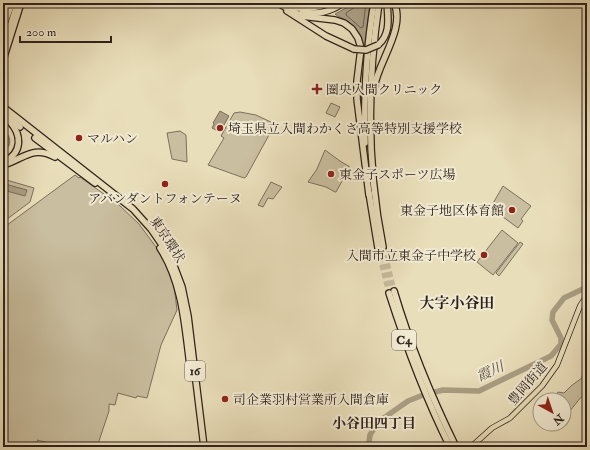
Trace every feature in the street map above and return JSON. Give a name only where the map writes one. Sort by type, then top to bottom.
[{"type":"highway","points":[[3,27],[13,3]]},
{"type":"highway","points":[[3,39],[13,3]]},
{"type":"highway","points":[[3,48],[18,3]]},
{"type":"highway","points":[[3,60],[22,3]]},
{"type":"highway","points":[[277,3],[293,16],[341,44],[354,49],[366,50],[378,45],[383,40],[387,31],[387,3]]},
{"type":"highway","points":[[277,3],[301,16],[335,20],[352,29],[358,38],[361,48],[357,81],[358,99],[369,195],[381,248],[375,194],[370,108],[373,54],[379,3]]},
{"type":"highway","points":[[282,3],[299,12],[312,14],[326,11],[343,3]]},
{"type":"highway","points":[[289,7],[309,9],[329,3]]},
{"type":"highway","points":[[369,195],[365,149],[365,106],[368,54],[374,3]]},
{"type":"highway","points":[[370,108],[376,79],[396,29],[397,13],[394,3]]},
{"type":"highway","points":[[3,104],[18,120]]},
{"type":"highway","name":"東京環状","points":[[3,108],[132,209],[151,229],[171,258],[182,287],[188,316],[204,447]]},
{"type":"highway","points":[[3,114],[16,129],[19,141],[14,155],[3,164]]},
{"type":"highway","name":"東京環状","points":[[3,114],[117,200],[132,213],[156,241],[167,260],[182,304],[200,447]]},
{"type":"highway","points":[[3,164],[29,154],[40,152],[68,164]]},
{"type":"highway","name":"C4","points":[[391,292],[425,386],[450,447]]},
{"type":"highway","name":"C4","points":[[425,386],[456,447]]},
{"type":"main road","name":"豊岡街道","points":[[471,447],[492,428],[510,418],[542,386],[557,365],[580,306],[587,295]]},
{"type":"shaded area","points":[[331,103],[340,107],[335,117],[326,113]]},
{"type":"shaded area","points":[[240,112],[256,115],[275,124],[246,177],[244,178],[208,165],[224,138],[221,136],[234,113]]},
{"type":"shaded area","points":[[180,131],[186,135],[187,162],[172,159],[167,133]]},
{"type":"shaded area","name":"東金子スポーツ広場","points":[[325,150],[350,167],[336,192],[326,187],[308,182],[317,169]]},
{"type":"shaded area","points":[[75,175],[118,204],[139,224],[159,251],[165,262],[174,286],[177,310],[161,345],[147,398],[137,396],[136,398],[118,393],[115,405],[109,404],[109,411],[97,447],[65,447],[37,440],[37,447],[7,447],[7,444],[3,446],[3,228]]},
{"type":"shaded area","points":[[3,179],[34,188],[30,202],[3,222]]},
{"type":"shaded area","points":[[271,182],[282,187],[273,199],[268,198],[263,207],[258,205]]},
{"type":"shaded area","name":"東金子地区体育館","points":[[503,186],[531,206],[521,219],[523,221],[518,228],[499,214],[492,205]]},
{"type":"shaded area","points":[[502,230],[518,243],[493,275],[477,262]]},
{"type":"shaded area","points":[[520,242],[523,244],[499,276],[496,273]]},
{"type":"shaded area","points":[[587,362],[587,393],[572,408],[572,392],[565,392],[582,378],[583,368]]},
{"type":"water","points":[[355,3],[370,3],[365,45],[363,45],[359,34],[353,25],[335,14]]},
{"type":"water","points":[[220,111],[229,116],[220,132],[212,128],[213,123]]},
{"type":"water","points":[[3,129],[8,135],[10,143],[3,152]]},
{"type":"water","points":[[5,184],[27,190],[25,196],[3,190]]},
{"type":"waterway","name":"霞川","points":[[370,447],[370,435],[378,422],[408,401],[423,395],[443,390],[479,391],[551,356],[561,344],[561,338],[552,320],[553,312],[564,298],[587,287]]},
{"type":"tunnel","points":[[383,247],[394,291]]},
{"type":"tunnel","points":[[378,248],[389,293]]},
{"type":"place","name":"圏央入間クリニック","points":[[317,89]]},
{"type":"place","name":"埼玉県立入間わかくさ高等特別支援学校","points":[[220,128]]},
{"type":"place","name":"マルハン","points":[[79,138]]},
{"type":"place","name":"東金子スポーツ広場","points":[[331,174]]},
{"type":"place","name":"アバンダントフォンテーヌ","points":[[165,184]]},
{"type":"place","name":"東金子地区体育館","points":[[512,210]]},
{"type":"place","name":"入間市立東金子中学校","points":[[484,255]]},
{"type":"place","name":"司企業羽村営業所入間倉庫","points":[[225,399]]},
{"type":"district","name":"大字小谷田","points":[[457,303]]},
{"type":"district","name":"小谷田四丁目","points":[[374,423]]}]
